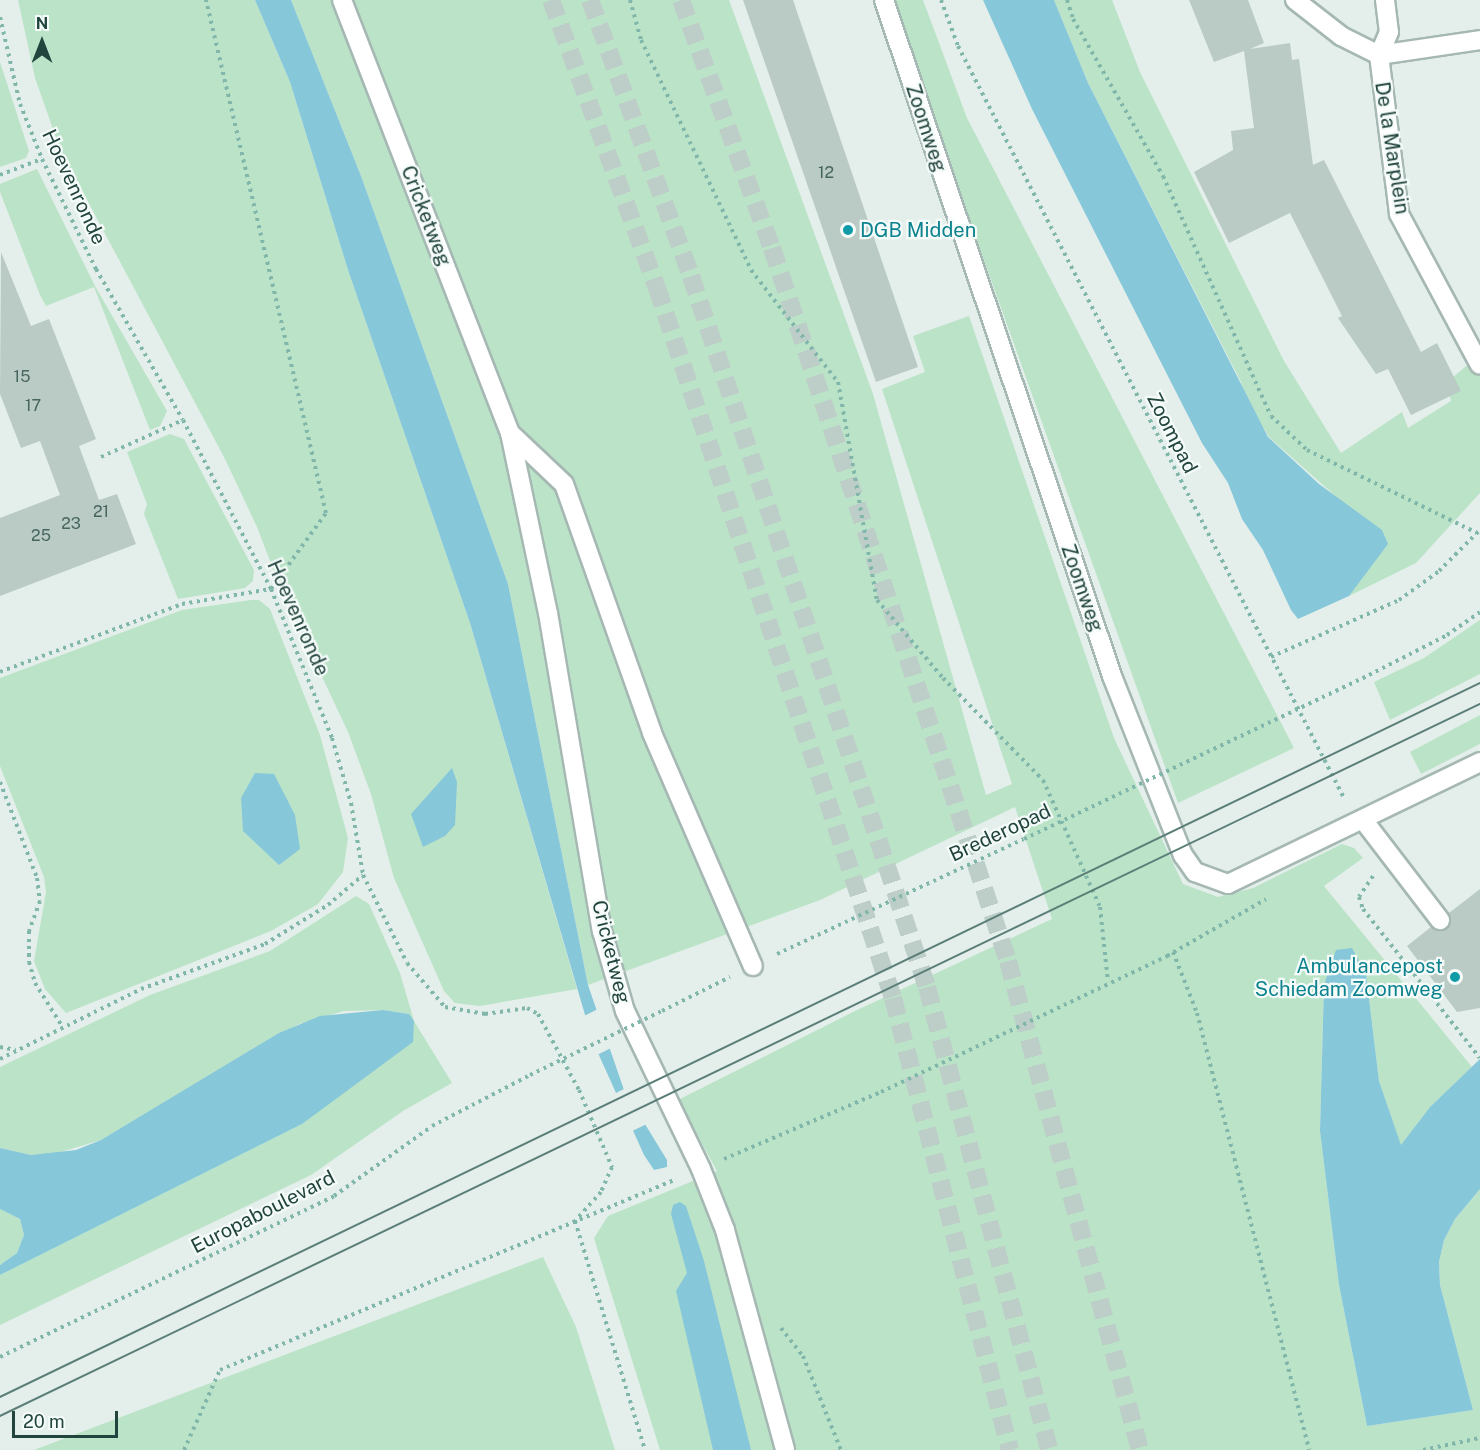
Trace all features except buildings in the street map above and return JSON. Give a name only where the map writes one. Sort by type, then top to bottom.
[{"type":"street","name":"Cricketweg","points":[[342,0],[510,433],[548,613],[602,931],[625,1011],[701,1169],[725,1230],[785,1450]]},
{"type":"street","name":"Zoomweg","points":[[884,0],[1112,676],[1183,855],[1195,872],[1209,880],[1228,884],[1364,821],[1480,762]]},
{"type":"street","name":"De la Marplein","points":[[1295,0],[1341,36],[1379,55],[1480,40]]},
{"type":"street","name":"De la Marplein","points":[[1385,0],[1389,32],[1379,55],[1399,214],[1480,365]]},
{"type":"street","name":"Cricketweg","points":[[510,433],[564,484],[652,733],[753,966]]},
{"type":"street","points":[[1364,821],[1440,920]]},
{"type":"path","points":[[0,672],[182,604],[271,589],[326,513],[207,0]]},
{"type":"path","points":[[630,0],[641,40],[751,270],[838,382],[877,600],[944,678],[1043,780],[1100,907],[1108,982]]},
{"type":"path","name":"Zoompad","points":[[941,0],[958,46],[1271,657],[1348,806],[1364,821]]},
{"type":"path","points":[[1067,0],[1073,19],[1163,176],[1271,416],[1307,450],[1479,531],[1439,571],[1399,600],[1271,657]]},
{"type":"path","name":"Hoevenronde","points":[[0,17],[20,104],[42,159],[96,269],[183,420],[271,589],[332,738],[351,804],[363,875],[407,963],[445,1007],[485,1014],[527,1008],[545,1024],[612,1167],[601,1192],[575,1221]]},
{"type":"path","points":[[0,175],[42,159]]},
{"type":"path","points":[[101,457],[183,420]]},
{"type":"path","name":"Brederopad","points":[[530,1075],[753,966],[1369,675],[1447,635],[1480,612]]},
{"type":"path","points":[[0,782],[37,878],[40,901],[28,931],[28,962],[35,983],[62,1026]]},
{"type":"path","points":[[1377,871],[1359,897],[1363,909],[1473,1053],[1480,1058]]},
{"type":"path","points":[[0,1059],[62,1026],[141,989],[265,944],[328,905],[363,875]]},
{"type":"path","points":[[184,1450],[219,1370],[881,1092],[1173,952],[1270,897]]},
{"type":"path","points":[[1173,952],[1200,1024],[1309,1450]]},
{"type":"path","points":[[0,1047],[16,1050]]},
{"type":"path","name":"Europaboulevard","points":[[0,1357],[334,1196],[432,1126],[530,1075]]},
{"type":"path","points":[[575,1221],[645,1450]]},
{"type":"path","points":[[747,1304],[772,1316],[803,1356],[841,1450]]},
{"type":"path","points":[[1423,1450],[1480,1438]]},
{"type":"green space","points":[[18,0],[255,0],[290,82],[349,273],[470,623],[577,989],[480,1006],[455,1003],[444,991],[394,878],[371,794],[348,732],[280,587],[257,527],[225,459],[60,149],[35,78]]},
{"type":"green space","points":[[291,0],[729,0],[873,394],[986,795],[1012,784],[882,389],[925,372],[913,336],[969,316],[1114,738],[1183,884],[1218,897],[1253,888],[1342,844],[1354,848],[1363,858],[1324,886],[1472,1067],[1430,1107],[1401,1146],[1379,1081],[1366,974],[1324,985],[1320,1131],[1339,1285],[1367,1426],[1473,1410],[1440,1285],[1439,1262],[1444,1240],[1455,1219],[1480,1189],[1480,1450],[660,1450],[594,1238],[608,1216],[717,1171],[678,1100],[855,1011],[1052,919],[1015,807],[820,900],[588,985],[508,584],[361,176]]},
{"type":"green space","points":[[891,0],[923,0],[967,118],[1294,748],[1178,803]]},
{"type":"green space","points":[[1054,0],[1112,0],[1140,72],[1284,361],[1341,453],[1402,412],[1408,428],[1451,401],[1446,383],[1477,357],[1480,361],[1480,493],[1416,563],[1349,596],[1358,581],[1350,509],[1269,437],[1248,403],[1241,382],[1088,83]]},
{"type":"green space","points":[[0,62],[29,151],[26,158],[0,167]]},
{"type":"green space","points":[[37,169],[95,286],[167,411],[160,426],[150,430],[94,287],[46,306],[40,295],[0,192],[0,184]]},
{"type":"green space","points":[[170,434],[184,439],[254,570],[253,581],[245,588],[178,599],[144,514],[147,504],[127,452]]},
{"type":"green space","points":[[259,600],[270,609],[320,735],[348,838],[343,872],[318,904],[271,931],[66,1013],[45,989],[34,961],[46,892],[44,877],[0,766],[0,678],[182,610]]},
{"type":"green space","points":[[1480,620],[1480,674],[1390,720],[1374,682],[1424,658]]},
{"type":"green space","points":[[1480,715],[1480,744],[1421,774],[1410,752]]},
{"type":"green space","points":[[356,896],[369,904],[400,973],[414,1021],[452,1083],[403,1111],[311,1175],[0,1325],[0,1275],[302,1124],[354,1083],[409,1014],[383,1010],[344,1011],[299,1024],[101,1140],[54,1154],[31,1155],[0,1148],[0,1067],[150,995],[270,951]]},
{"type":"green space","points":[[0,1209],[20,1219],[24,1235],[17,1253],[0,1265]]},
{"type":"green space","points":[[543,1257],[576,1327],[615,1450],[34,1450]]},
{"type":"water","points":[[255,0],[291,0],[361,176],[508,584],[588,985],[624,1090],[667,1160],[667,1167],[654,1170],[644,1155],[593,1042],[470,623],[349,273],[290,82]]},
{"type":"water","points":[[983,0],[1054,0],[1088,83],[1268,437],[1319,484],[1382,530],[1388,544],[1349,596],[1298,619],[1291,610],[1263,550],[1242,519],[1228,483],[1202,443],[1032,109]]},
{"type":"water","points":[[452,768],[457,782],[455,825],[445,836],[423,847],[411,814]]},
{"type":"water","points":[[255,773],[274,774],[295,815],[300,849],[279,865],[243,831],[241,798]]},
{"type":"water","points":[[1352,948],[1366,974],[1379,1081],[1401,1145],[1430,1107],[1480,1059],[1480,1189],[1455,1219],[1444,1240],[1439,1262],[1440,1285],[1473,1410],[1367,1426],[1339,1285],[1320,1131],[1324,985],[1336,950]]},
{"type":"water","points":[[383,1010],[409,1014],[414,1021],[413,1042],[302,1124],[0,1275],[0,1265],[17,1253],[24,1235],[20,1219],[0,1209],[0,1148],[31,1155],[76,1150],[101,1140],[279,1033],[320,1016]]},
{"type":"water","points":[[680,1202],[686,1206],[704,1261],[751,1450],[713,1450],[676,1291],[687,1273],[671,1214],[673,1205]]},
{"type":"pier","points":[[598,1009],[611,1048],[595,1056],[582,1017]]},
{"type":"pier","points":[[626,1088],[649,1123],[630,1132],[612,1095]]},
{"type":"tunnel","points":[[551,0],[657,288],[893,998],[1010,1450]]},
{"type":"tunnel","points":[[590,0],[691,276],[927,987],[1049,1450]]},
{"type":"tunnel","points":[[681,0],[772,248],[1008,961],[1140,1450]]},
{"type":"tram line","points":[[0,1397],[1480,683]]},
{"type":"tram line","points":[[0,1416],[1480,704]]},
{"type":"place","name":"DGB Midden","points":[[848,230]]},
{"type":"place","name":"Ambulancepost Schiedam Zoomweg","points":[[1455,977]]}]
